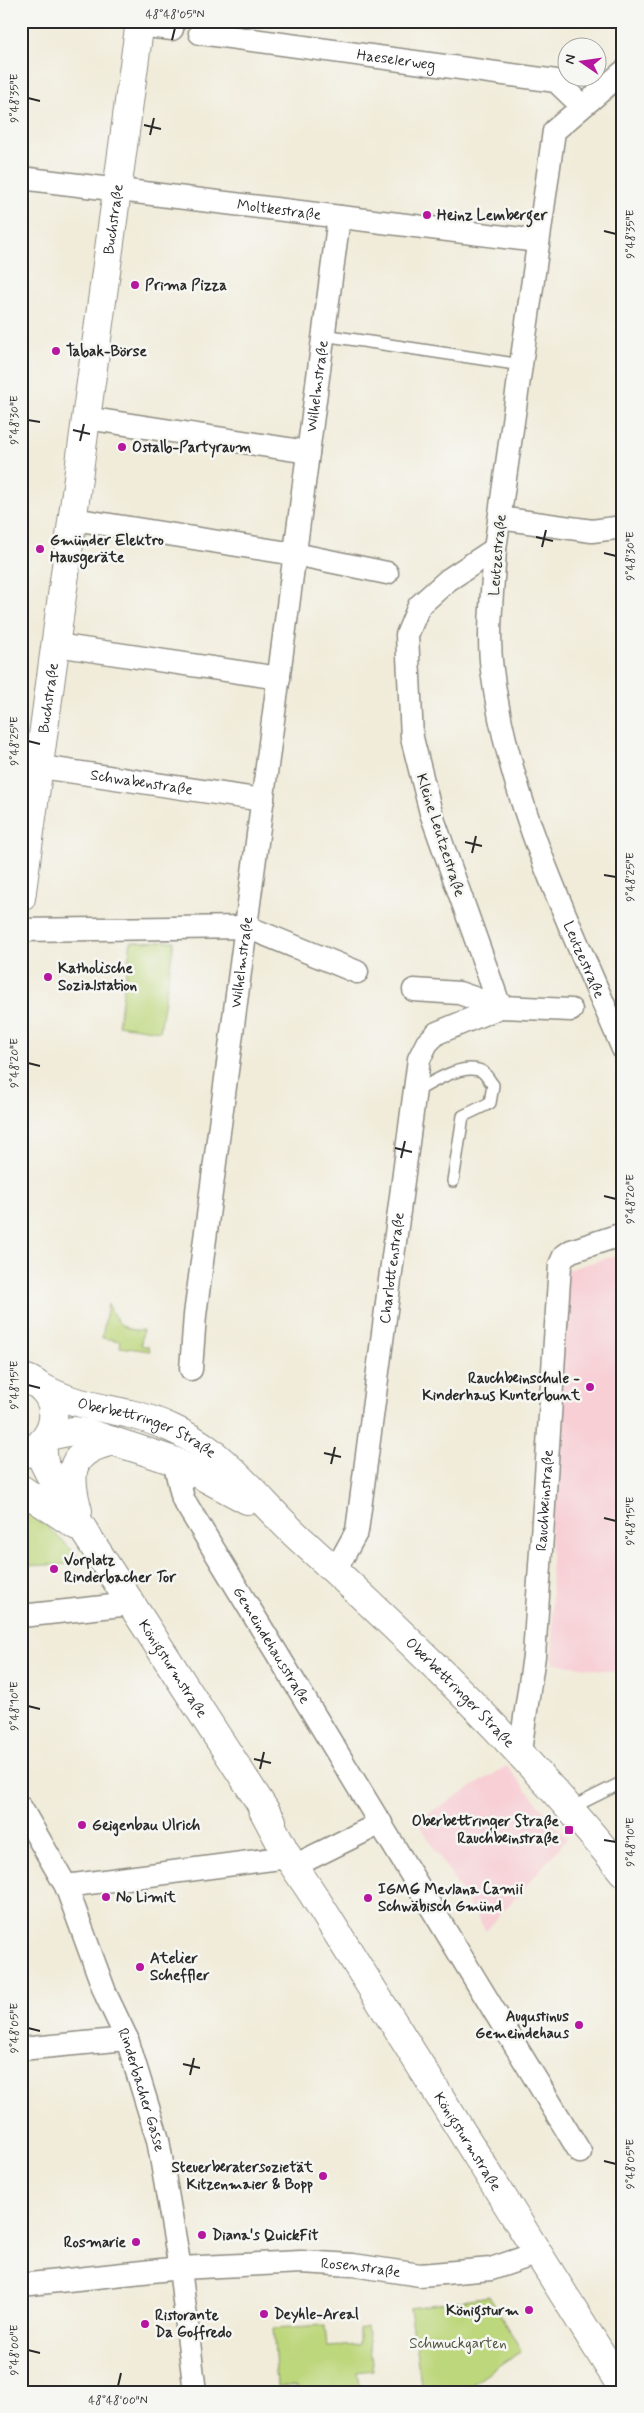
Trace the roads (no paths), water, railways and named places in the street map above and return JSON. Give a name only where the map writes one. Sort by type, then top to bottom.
[{"type":"street","points":[[140,23],[172,29]]},
{"type":"street","name":"Buchstraße","points":[[21,898],[30,765],[56,645],[140,23]]},
{"type":"street","name":"Haeselerweg","points":[[200,33],[556,81],[582,106]]},
{"type":"street","name":"Leutzestraße","points":[[623,72],[554,131],[495,549],[492,668],[503,730],[527,819],[545,868],[615,1014],[623,1049]]},
{"type":"street","name":"Moltkestraße","points":[[21,178],[538,241]]},
{"type":"street","name":"Wilhelmstraße","points":[[191,1369],[191,1348],[195,1315],[339,217]]},
{"type":"street","points":[[86,418],[308,452]]},
{"type":"street","points":[[500,518],[592,531],[623,527]]},
{"type":"street","points":[[73,519],[295,554],[387,573]]},
{"type":"street","name":"Kleine Leutzestraße","points":[[495,549],[448,580],[419,606],[407,634],[412,738],[431,813],[500,1007]]},
{"type":"street","name":"Buchstraße","points":[[56,645],[279,678]]},
{"type":"street","name":"Schwabenstraße","points":[[30,765],[263,800]]},
{"type":"street","points":[[21,930],[247,927],[357,972]]},
{"type":"street","points":[[414,990],[459,993],[500,1007],[571,1010]]},
{"type":"street","name":"Charlottenstraße","points":[[335,1571],[357,1531],[414,1092],[420,1059],[427,1043],[437,1033],[500,1007]]},
{"type":"street","name":"Rauchbeinstraße","points":[[520,1752],[534,1656],[560,1265],[564,1256],[571,1251],[623,1234]]},
{"type":"street","points":[[31,1382],[49,1398],[53,1410],[53,1424],[37,1445]]},
{"type":"street","name":"Oberbettringer Straße","points":[[31,1382],[77,1404],[131,1414],[179,1432],[210,1451],[285,1525],[410,1641],[520,1752],[571,1808],[623,1872]]},
{"type":"street","name":"Oberbettringer Straße","points":[[37,1445],[73,1431],[113,1441],[174,1461],[244,1498],[285,1525]]},
{"type":"street","points":[[84,1531],[72,1488],[73,1468],[78,1459],[91,1446],[113,1441]]},
{"type":"street","name":"Königsturmstraße","points":[[37,1445],[44,1463],[84,1531],[295,1860],[314,1896],[623,2389]]},
{"type":"street","name":"Gemeindehausstraße","points":[[174,1461],[183,1499],[580,2152]]},
{"type":"street","name":"Königsturmstraße","points":[[21,1462],[84,1531]]},
{"type":"street","points":[[21,1489],[84,1531]]},
{"type":"street","points":[[21,1616],[131,1604]]},
{"type":"street","name":"Rinderbacher Gasse","points":[[21,1808],[66,1886],[106,1995],[127,2039],[158,2140],[180,2268],[195,2392]]},
{"type":"street","points":[[66,1886],[295,1860],[381,1823]]},
{"type":"street","points":[[21,2049],[127,2039]]},
{"type":"street","name":"Rosenstraße","points":[[21,2285],[180,2268],[301,2262],[352,2265],[420,2275],[491,2269],[538,2253]]},
{"type":"lane","points":[[324,335],[522,365]]},
{"type":"lane","points":[[414,1092],[453,1072],[469,1070],[482,1072],[493,1085],[490,1103],[463,1116],[453,1181]]},
{"type":"lane","points":[[571,1808],[623,1782]]},
{"type":"place","name":"Heinz Lemberger","points":[[427,215]]},
{"type":"place","name":"Prima Pizza","points":[[135,285]]},
{"type":"place","name":"Tabak-Börse","points":[[56,351]]},
{"type":"place","name":"Ostalb-Partyraum","points":[[122,447]]},
{"type":"place","name":"Gmünder Elektro Hausgeräte","points":[[40,549]]},
{"type":"place","name":"Katholische Sozialstation","points":[[48,977]]},
{"type":"place","name":"Rauchbeinschule - Kinderhaus Kunterbunt","points":[[590,1387]]},
{"type":"place","name":"Vorplatz Rinderbacher Tor","points":[[54,1569]]},
{"type":"place","name":"Geigenbau Ulrich","points":[[82,1825]]},
{"type":"place","name":"Oberbettringer Straße Rauchbeinstraße","points":[[569,1830]]},
{"type":"place","name":"No Limit","points":[[106,1897]]},
{"type":"place","name":"IGMG Mevlana Camii Schwäbisch Gmünd","points":[[368,1898]]},
{"type":"place","name":"Atelier Scheffler","points":[[140,1967]]},
{"type":"place","name":"Augustinus Gemeindehaus","points":[[579,2025]]},
{"type":"place","name":"Steuerberatersozietät Kitzenmaier & Bopp","points":[[323,2176]]},
{"type":"place","name":"Diana's QuickFit","points":[[202,2235]]},
{"type":"place","name":"Rosmarie","points":[[136,2242]]},
{"type":"place","name":"Königsturm","points":[[529,2310]]},
{"type":"place","name":"Deyhle-Areal","points":[[264,2314]]},
{"type":"place","name":"Ristorante Da Goffredo","points":[[145,2324]]},
{"type":"park label","name":"Schmuckgarten","points":[[458,2343]]}]
